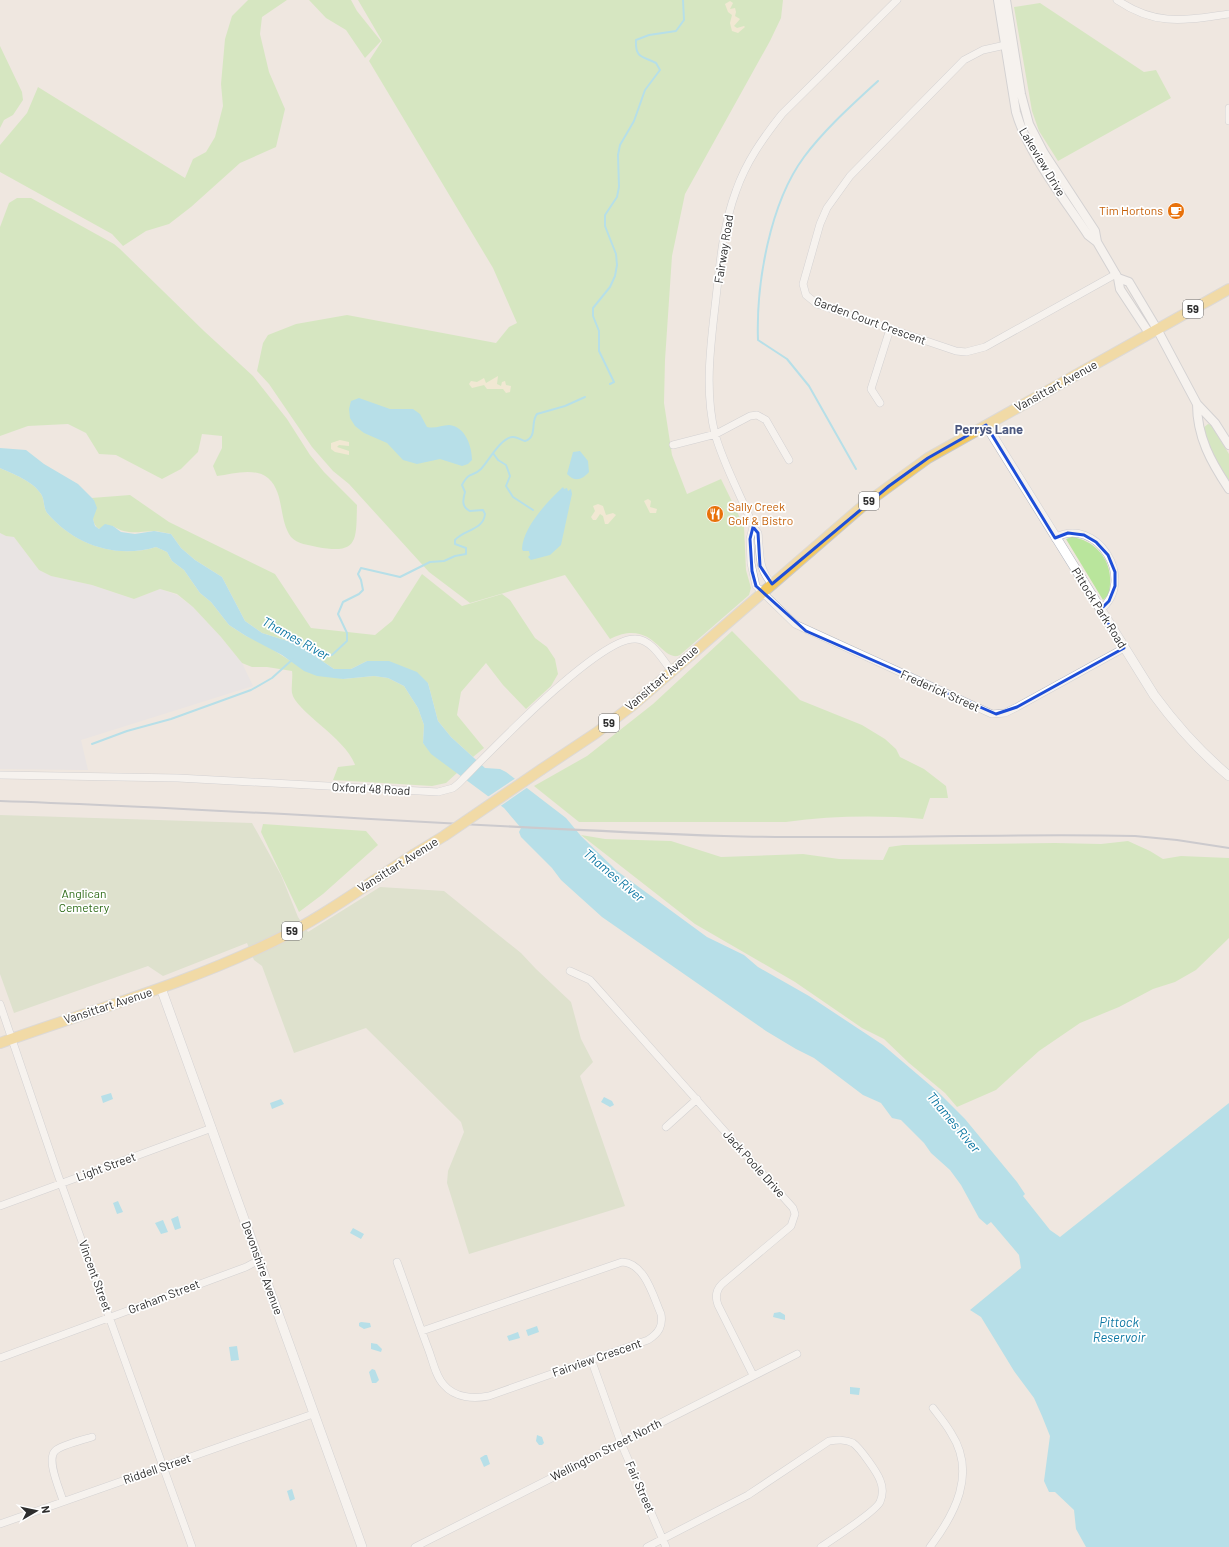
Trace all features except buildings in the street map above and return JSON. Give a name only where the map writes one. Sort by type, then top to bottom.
[{"type":"main road","name":"Vansittart Avenue","points":[[0,1043],[161,988],[275,940],[313,920],[444,836],[602,729],[633,705],[671,670],[762,592],[889,486],[928,458],[1229,289]]},
{"type":"main road","name":"Pittock Park Road","points":[[986,425],[1154,695],[1175,722],[1207,757],[1229,776]]},
{"type":"main road","name":"Devonshire Avenue","points":[[161,988],[362,1547]]},
{"type":"street","name":"Fairway Road","points":[[772,584],[760,566],[758,533],[753,527],[748,511],[727,471],[716,434],[711,400],[710,365],[724,236],[736,191],[755,151],[782,114],[897,0]]},
{"type":"street","name":"Lakeview Drive","points":[[998,0],[1009,44]]},
{"type":"street","name":"Lakeview Drive","points":[[1006,0],[1016,112],[1022,130],[1032,149],[1088,235],[1097,242],[1117,276],[1128,282],[1153,331],[1197,404],[1214,423],[1229,446]]},
{"type":"street","points":[[1117,0],[1135,11],[1163,20],[1194,19],[1229,14]]},
{"type":"street","name":"Garden Court Crescent","points":[[1009,44],[974,53],[955,68],[850,176],[835,195],[823,216],[804,280],[806,295],[814,303],[956,351],[976,351],[1117,276]]},
{"type":"street","points":[[1229,108],[1229,121]]},
{"type":"street","points":[[880,403],[871,389],[890,329]]},
{"type":"street","name":"Lakeview Drive","points":[[1197,404],[1197,421],[1203,442],[1212,462],[1229,489]]},
{"type":"street","points":[[673,445],[716,434],[750,416],[762,416],[769,424],[789,460]]},
{"type":"street","name":"Fairway Road","points":[[753,527],[750,539],[752,571],[756,586],[762,592]]},
{"type":"street","points":[[1055,538],[1068,533],[1084,535],[1096,542],[1108,555],[1115,572],[1115,586],[1109,601],[1100,610]]},
{"type":"street","name":"Frederick Street","points":[[762,592],[795,624],[806,631],[996,714],[1005,713],[1017,707],[1124,648]]},
{"type":"street","name":"Oxford 48 Road","points":[[0,775],[170,777],[438,792],[453,788],[458,784],[563,683],[609,648],[624,640],[635,638],[644,640],[671,670]]},
{"type":"street","name":"Jack Poole Drive","points":[[570,971],[590,980],[793,1208],[795,1214],[791,1226],[722,1284],[717,1293],[718,1305],[753,1375]]},
{"type":"street","name":"Vincent Street","points":[[0,1004],[11,1039],[192,1547]]},
{"type":"street","points":[[666,1127],[696,1099]]},
{"type":"street","name":"Light Street","points":[[0,1206],[212,1128]]},
{"type":"street","name":"Graham Street","points":[[0,1358],[246,1267],[259,1260]]},
{"type":"street","points":[[397,1262],[422,1331]]},
{"type":"street","name":"Fairview Crescent","points":[[619,1262],[631,1263],[641,1273],[658,1306],[662,1319],[660,1329],[648,1340],[489,1396],[470,1398],[453,1392],[442,1382],[422,1331],[619,1262]]},
{"type":"street","name":"Wellington Street North","points":[[415,1547],[797,1354]]},
{"type":"street","name":"Fair Street","points":[[591,1360],[620,1443],[666,1547]]},
{"type":"street","points":[[930,1547],[948,1522],[954,1510],[962,1486],[963,1473],[960,1453],[955,1440],[933,1408]]},
{"type":"street","name":"Riddell Street","points":[[0,1524],[314,1414]]},
{"type":"street","points":[[64,1501],[51,1463],[52,1455],[57,1450],[92,1437]]},
{"type":"street","points":[[647,1547],[762,1487],[829,1442],[836,1440],[847,1441],[859,1450],[880,1479],[882,1496],[874,1509],[821,1547]]},
{"type":"highlighted area","points":[[986,425],[1055,538],[1068,533],[1084,535],[1096,542],[1108,555],[1115,572],[1115,586],[1109,601],[1100,610],[1124,648],[1017,707],[996,714],[806,631],[756,586],[752,571],[750,539],[753,527],[758,533],[760,566],[772,584],[889,486],[928,458]]},
{"type":"shaded area","points":[[0,533],[6,536],[14,537],[39,570],[51,576],[92,585],[134,599],[160,589],[177,595],[193,607],[221,637],[242,663],[253,686],[81,740],[88,770],[0,769]]},
{"type":"green space","points":[[248,0],[287,0],[262,17],[260,34],[269,72],[285,109],[276,147],[240,163],[191,207],[169,224],[146,231],[123,246],[112,234],[0,172],[0,145],[27,113],[38,87],[185,178],[193,159],[206,152],[215,137],[223,106],[221,84],[225,39],[232,16]]},
{"type":"green space","points":[[309,0],[351,0],[357,11],[381,41],[365,58],[346,30],[326,18]]},
{"type":"green space","points":[[358,0],[783,0],[781,18],[770,41],[685,194],[672,256],[665,360],[664,403],[672,455],[687,494],[721,479],[744,526],[746,570],[751,588],[749,595],[680,655],[673,656],[667,653],[654,642],[637,633],[625,634],[610,639],[565,575],[470,603],[429,572],[349,484],[333,471],[312,447],[269,384],[257,371],[263,343],[268,335],[296,324],[347,315],[496,343],[509,327],[517,323],[493,268],[369,61],[382,41]]},
{"type":"green space","points":[[1040,3],[1144,72],[1156,70],[1171,98],[1058,161],[1039,131],[1032,111],[1014,7]]},
{"type":"green space","points":[[0,46],[22,92],[23,100],[13,115],[4,120],[0,128]]},
{"type":"green space","points":[[1011,58],[1021,107],[1049,169],[1033,145],[1020,114]]},
{"type":"green space","points":[[17,198],[31,198],[114,244],[253,376],[287,419],[310,455],[324,472],[357,505],[355,536],[348,546],[341,549],[317,547],[300,543],[291,537],[284,522],[277,491],[268,478],[250,472],[217,476],[213,466],[222,448],[222,436],[202,434],[198,452],[181,469],[162,479],[116,455],[99,454],[86,433],[68,424],[28,426],[0,436],[0,227],[9,203]]},
{"type":"green space","points":[[1208,424],[1211,425],[1229,454],[1229,482],[1212,454],[1203,428]]},
{"type":"green space","points":[[0,468],[33,485],[41,494],[45,510],[48,514],[71,534],[84,541],[98,547],[112,550],[141,550],[156,547],[167,552],[172,561],[184,570],[200,593],[211,602],[229,625],[246,636],[264,644],[292,662],[343,679],[374,676],[388,678],[404,686],[418,708],[424,725],[423,743],[457,773],[446,783],[432,786],[333,780],[338,767],[355,765],[350,755],[342,745],[295,700],[292,693],[292,671],[267,667],[252,667],[242,663],[221,637],[193,607],[177,594],[160,589],[134,599],[92,585],[51,576],[39,570],[14,537],[6,536],[0,533]]},
{"type":"green space","points":[[130,495],[169,522],[275,574],[311,628],[375,635],[392,621],[422,574],[462,606],[502,594],[510,600],[535,638],[547,647],[555,659],[558,674],[551,686],[526,709],[503,685],[486,663],[461,692],[457,715],[484,748],[473,757],[451,737],[438,721],[428,683],[367,661],[351,669],[334,669],[297,644],[262,633],[245,621],[222,577],[195,560],[181,548],[171,534],[155,531],[127,532],[113,526],[99,529],[96,526],[93,520],[94,500],[91,498]]},
{"type":"green space","points":[[1072,537],[1088,542],[1100,552],[1105,559],[1110,574],[1110,585],[1108,594],[1103,600],[1066,539]]},
{"type":"green space","points":[[732,631],[800,700],[862,725],[885,739],[896,749],[900,757],[924,769],[946,786],[948,798],[930,798],[923,819],[854,817],[820,818],[786,822],[579,822],[534,786],[587,756],[653,704]]},
{"type":"green space","name":"Anglican Cemetery","points":[[0,815],[252,823],[281,875],[298,917],[308,932],[380,887],[444,891],[521,953],[571,1002],[581,1039],[593,1062],[580,1076],[625,1206],[469,1254],[447,1183],[448,1171],[464,1132],[461,1122],[366,1028],[294,1053],[262,966],[254,960],[247,943],[163,976],[148,966],[14,1013],[0,974]]},
{"type":"green space","points":[[263,824],[366,831],[378,845],[323,894],[299,912],[261,832]]},
{"type":"green space","points":[[581,835],[605,839],[671,841],[721,857],[803,854],[839,859],[883,860],[889,847],[903,845],[1055,843],[1101,844],[1128,841],[1163,859],[1181,856],[1229,858],[1229,938],[1196,970],[1175,982],[1153,989],[1119,1007],[1080,1023],[1039,1051],[996,1090],[957,1107],[945,1093],[909,1063],[884,1039],[862,1028],[795,982],[695,924]]},
{"type":"sand","points":[[730,1],[733,3],[730,9],[735,8],[735,16],[740,19],[734,26],[737,28],[745,27],[738,33],[732,31],[730,23],[732,15],[728,12],[725,4]]},
{"type":"sand","points":[[498,376],[497,384],[501,386],[502,382],[505,381],[506,385],[511,386],[510,392],[506,393],[503,389],[487,389],[484,385],[472,388],[469,384],[471,381],[477,382],[484,378],[486,383]]},
{"type":"sand","points":[[340,440],[349,442],[349,446],[339,445],[337,447],[349,451],[349,455],[335,452],[331,449],[331,443]]},
{"type":"sand","points":[[648,499],[651,501],[650,507],[657,509],[656,513],[650,513],[644,501]]},
{"type":"sand","points":[[598,504],[603,506],[606,515],[613,513],[616,515],[608,524],[605,524],[603,516],[600,514],[596,520],[593,520],[591,517],[595,511],[593,506]]},
{"type":"water","points":[[359,398],[390,409],[413,409],[420,414],[427,427],[433,428],[449,425],[455,426],[463,433],[469,443],[472,460],[468,464],[462,466],[440,459],[417,464],[403,460],[387,443],[364,433],[355,426],[350,418],[349,409],[351,401]]},
{"type":"water","name":"Pittock Reservoir","points":[[0,448],[26,450],[44,464],[78,484],[94,500],[97,508],[93,519],[95,526],[99,529],[105,524],[113,526],[121,532],[135,534],[154,531],[171,534],[181,548],[195,560],[222,577],[245,621],[262,633],[297,644],[334,669],[351,669],[367,661],[389,661],[417,672],[428,683],[438,721],[451,737],[485,768],[500,769],[506,772],[566,818],[581,836],[617,871],[707,937],[744,955],[758,967],[809,996],[883,1045],[937,1091],[965,1119],[1017,1182],[1025,1194],[1023,1196],[1050,1230],[1060,1237],[1229,1103],[1229,1547],[1086,1547],[1076,1529],[1074,1510],[1055,1492],[1049,1492],[1044,1481],[1050,1436],[1034,1398],[1014,1371],[981,1317],[970,1310],[1021,1268],[1019,1255],[991,1222],[987,1225],[979,1218],[961,1185],[950,1170],[931,1153],[924,1143],[901,1120],[892,1118],[881,1103],[863,1095],[814,1058],[766,1031],[602,917],[561,880],[552,868],[521,837],[519,832],[521,828],[504,808],[431,754],[423,743],[424,725],[418,708],[404,686],[388,678],[374,676],[343,679],[317,676],[304,671],[282,655],[229,625],[211,602],[200,593],[184,570],[172,561],[167,552],[156,547],[126,551],[111,550],[97,547],[71,534],[46,512],[42,496],[33,485],[0,468]]},
{"type":"water","points":[[580,451],[588,461],[589,472],[584,477],[576,479],[567,474],[573,452]]},
{"type":"water","points":[[563,487],[564,489],[567,488],[568,491],[571,489],[572,494],[561,545],[550,555],[531,560],[528,557],[530,555],[529,551],[523,551],[522,549],[523,541],[537,515]]},
{"type":"water","points":[[111,1093],[113,1099],[103,1103],[101,1096]]},
{"type":"water","points":[[604,1097],[612,1101],[614,1105],[610,1107],[601,1102]]},
{"type":"water","points":[[281,1099],[284,1104],[272,1109],[270,1103]]},
{"type":"water","points":[[118,1201],[123,1212],[117,1214],[113,1203]]},
{"type":"water","points":[[178,1216],[181,1228],[175,1230],[171,1219]]},
{"type":"water","points":[[163,1220],[168,1232],[161,1234],[155,1223]]},
{"type":"water","points":[[353,1228],[364,1234],[361,1239],[350,1233]]},
{"type":"water","points":[[780,1312],[785,1315],[785,1320],[773,1317],[774,1313]]},
{"type":"water","points":[[359,1323],[370,1323],[371,1327],[364,1329],[359,1326]]},
{"type":"water","points":[[537,1326],[539,1332],[528,1336],[526,1330]]},
{"type":"water","points":[[518,1332],[520,1338],[509,1341],[507,1336]]},
{"type":"water","points":[[371,1343],[377,1344],[382,1349],[381,1352],[371,1349]]},
{"type":"water","points":[[237,1346],[239,1360],[231,1361],[229,1347]]},
{"type":"water","points":[[372,1369],[375,1370],[379,1380],[376,1383],[372,1383],[369,1372]]},
{"type":"water","points":[[850,1387],[860,1388],[859,1395],[850,1394]]},
{"type":"water","points":[[537,1435],[542,1437],[544,1443],[542,1445],[539,1445],[536,1441]]},
{"type":"water","points":[[487,1455],[490,1464],[484,1467],[480,1458]]},
{"type":"water","points":[[292,1489],[295,1499],[290,1501],[287,1491]]},
{"type":"pier","points":[[516,778],[528,787],[499,807],[486,798]]},
{"type":"waterway","points":[[610,384],[614,382],[599,351],[599,331],[593,316],[593,308],[610,287],[615,276],[617,265],[616,254],[605,226],[605,215],[617,197],[619,187],[618,155],[620,145],[634,121],[645,90],[660,70],[656,63],[638,54],[636,40],[649,35],[676,31],[684,20],[683,0]]},
{"type":"waterway","points":[[856,469],[809,386],[787,359],[758,340],[758,318],[763,269],[768,244],[782,197],[792,176],[804,157],[821,137],[878,81]]},
{"type":"waterway","name":"Thames River","points":[[310,655],[332,655],[347,641],[347,633],[338,614],[343,602],[359,594],[363,590],[358,574],[361,568],[400,577],[430,562],[444,561],[455,556],[466,554],[466,548],[455,544],[455,540],[459,536],[481,524],[484,520],[485,514],[483,510],[470,511],[464,505],[463,500],[465,492],[462,485],[467,477],[478,472],[499,445],[508,438],[514,437],[525,441],[529,439],[533,433],[534,421],[537,414],[565,406],[585,397]]},
{"type":"waterway","points":[[493,453],[498,460],[506,465],[510,476],[506,486],[513,497],[533,510]]},
{"type":"waterway","points":[[92,744],[127,731],[171,719],[251,690],[272,678],[293,659]]},
{"type":"railway","points":[[0,801],[91,804],[633,833],[724,836],[1135,836],[1177,840],[1229,848]]},
{"type":"place","name":"Tim Hortons","points":[[1176,211]]},
{"type":"place","name":"Sally Creek Golf & Bistro","points":[[715,514]]},
{"type":"district","name":"Perrys Lane","points":[[989,429]]}]
